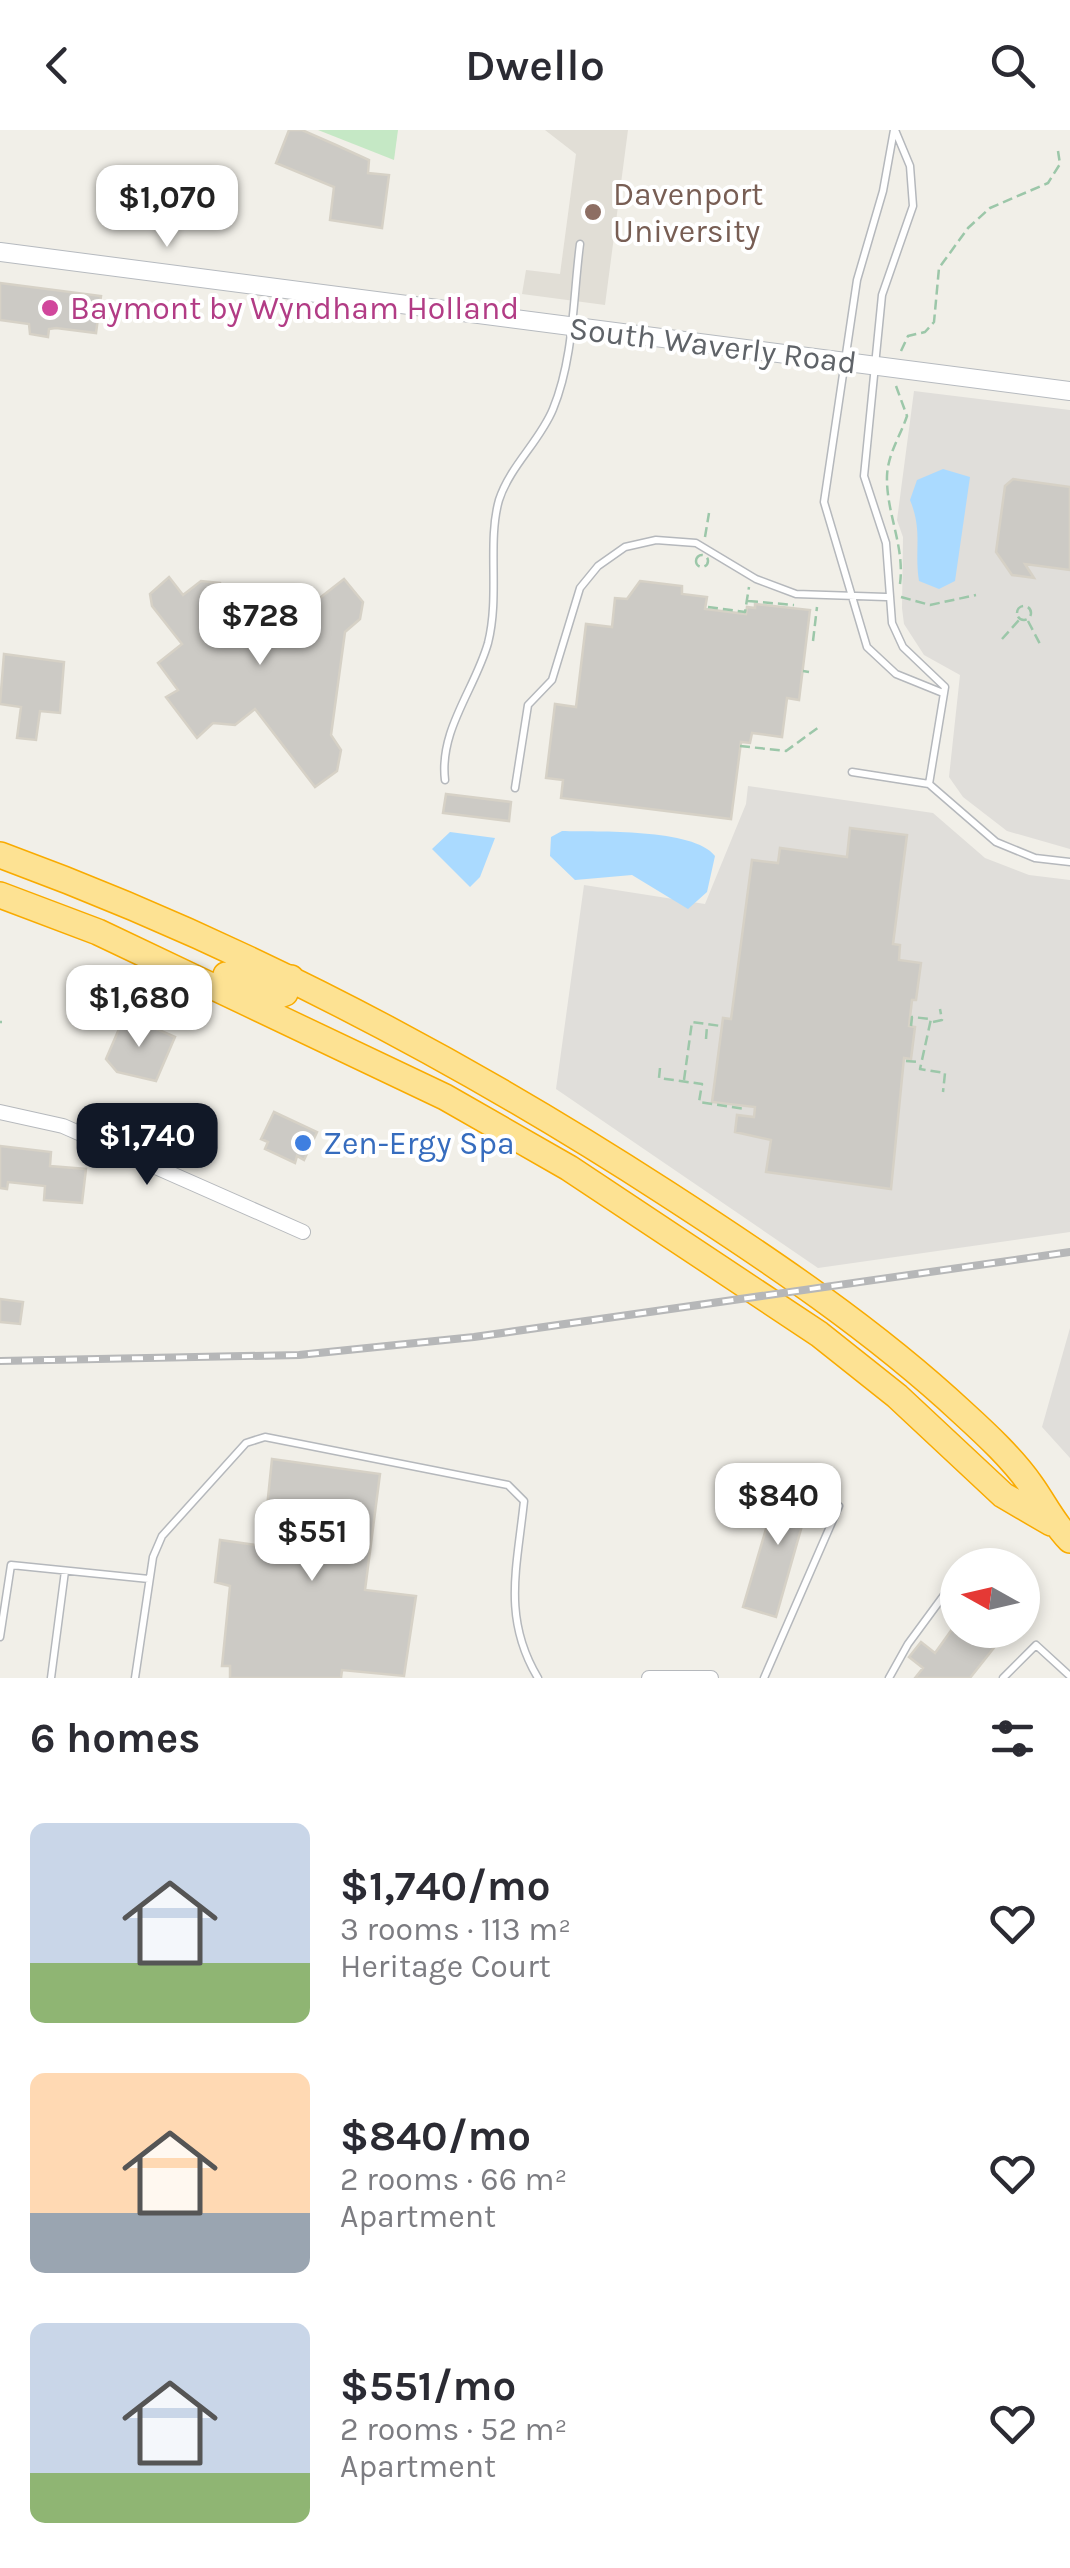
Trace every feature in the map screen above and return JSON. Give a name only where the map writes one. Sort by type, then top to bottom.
[{"type":"highway","points":[[0,856],[68,880],[291,978],[371,1018],[586,1141],[750,1248],[964,1413],[1030,1483],[1063,1532]]},
{"type":"highway","points":[[0,895],[98,932],[445,1097],[569,1168],[819,1334],[897,1396],[1003,1495],[1063,1532]]},
{"type":"highway","points":[[98,932],[120,930],[277,996],[285,993],[291,978]]},
{"type":"main road","name":"South Waverly Road","points":[[0,252],[1070,390]]},
{"type":"street","points":[[0,1112],[63,1126],[303,1232]]},
{"type":"street","points":[[649,1678],[711,1678]]},
{"type":"lane","points":[[894,130],[883,190],[857,280],[839,426],[824,488],[827,517],[860,634],[876,659],[904,679],[944,690]]},
{"type":"lane","points":[[894,130],[910,166],[913,206],[882,295],[863,460],[868,492],[886,543],[886,597],[892,623],[904,646],[944,690]]},
{"type":"lane","points":[[445,780],[450,730],[475,682],[489,639],[497,586],[499,502],[553,409],[562,382],[580,244]]},
{"type":"lane","points":[[515,788],[528,706],[552,680],[580,588],[611,554],[656,540],[696,543],[766,584],[796,594],[886,597]]},
{"type":"lane","points":[[928,784],[944,690]]},
{"type":"lane","points":[[852,772],[928,784],[996,842],[1034,858],[1070,862]]},
{"type":"lane","points":[[135,1678],[150,1579],[162,1536],[246,1443],[265,1437],[508,1485],[524,1502],[512,1618],[522,1652],[538,1678]]},
{"type":"lane","points":[[764,1678],[838,1506]]},
{"type":"lane","points":[[0,1636],[10,1565],[150,1579]]},
{"type":"lane","points":[[50,1678],[66,1570]]},
{"type":"lane","points":[[889,1678],[940,1600]]},
{"type":"lane","points":[[1003,1678],[1036,1646],[1070,1676]]},
{"type":"path","points":[[901,351],[908,336],[925,332],[934,322],[939,268],[959,239],[990,208],[1048,183],[1060,164],[1058,151]]},
{"type":"path","points":[[896,386],[906,416],[892,448],[887,476],[900,542],[901,596],[930,606],[976,594]]},
{"type":"path","points":[[705,539],[710,512]]},
{"type":"path","points":[[708,608],[745,612],[750,604],[750,586]]},
{"type":"path","points":[[1026,596],[1025,606],[1017,612],[1027,620],[1040,644]]},
{"type":"path","points":[[750,604],[796,604]]},
{"type":"path","points":[[1025,606],[1031,611],[1027,620]]},
{"type":"path","points":[[813,641],[818,607]]},
{"type":"path","points":[[1002,639],[1020,618]]},
{"type":"path","points":[[803,671],[809,672]]},
{"type":"path","points":[[740,746],[786,751],[819,727]]},
{"type":"path","points":[[911,1026],[912,1017],[932,1022],[942,1020],[941,1012]]},
{"type":"path","points":[[684,1082],[692,1022],[721,1026]]},
{"type":"path","points":[[932,1022],[920,1069],[945,1072],[943,1092]]},
{"type":"path","points":[[706,1040],[707,1024]]},
{"type":"path","points":[[906,1061],[922,1063]]},
{"type":"path","points":[[660,1068],[659,1078],[702,1084],[700,1102],[745,1109]]},
{"type":"shaded area","name":"Davenport University","points":[[545,130],[628,130],[605,305],[522,294],[526,270],[560,274],[576,154]]},
{"type":"shaded area","points":[[914,391],[1070,410],[1070,849],[1007,831],[963,797],[949,777],[960,675],[924,655],[904,624],[902,608],[903,537],[897,520]]},
{"type":"shaded area","points":[[748,786],[933,813],[985,858],[1029,875],[1070,880],[1070,1232],[818,1268],[556,1089],[584,885],[705,904],[746,804]]},
{"type":"shaded area","points":[[1070,1328],[1070,1458],[1042,1427]]},
{"type":"green space","points":[[318,130],[398,130],[394,160]]},
{"type":"water","points":[[943,469],[970,477],[955,581],[939,589],[919,581],[916,522],[910,500],[917,480]]},
{"type":"water","points":[[562,831],[643,833],[687,840],[704,847],[715,856],[707,892],[688,909],[632,875],[575,880],[550,856],[551,837]]},
{"type":"water","points":[[450,832],[495,838],[480,877],[470,887],[432,849]]},
{"type":"building","points":[[289,130],[302,130],[369,160],[368,173],[389,175],[382,228],[330,220],[334,187],[276,163]]},
{"type":"building","name":"Baymont by Wyndham Holland","points":[[0,283],[101,296],[96,333],[56,328],[49,329],[48,337],[30,334],[29,324],[0,320]]},
{"type":"building","points":[[1013,479],[1070,487],[1070,570],[1025,564],[1034,578],[1012,575],[996,552],[1005,486]]},
{"type":"building","points":[[169,577],[183,595],[201,581],[220,583],[262,643],[344,579],[363,602],[360,619],[345,632],[331,735],[341,750],[337,771],[315,787],[255,709],[235,725],[213,723],[197,738],[166,697],[178,690],[158,663],[182,644],[152,606],[150,594]]},
{"type":"building","points":[[640,581],[682,586],[682,594],[707,597],[705,609],[746,614],[747,607],[755,608],[755,604],[810,610],[799,700],[787,698],[782,737],[752,733],[750,743],[741,742],[731,819],[561,798],[563,780],[546,778],[555,704],[576,707],[586,624],[612,627],[615,598],[627,599]]},
{"type":"building","points":[[4,654],[64,662],[60,713],[40,711],[36,740],[17,738],[21,707],[0,704]]},
{"type":"building","points":[[446,794],[511,802],[509,821],[443,813]]},
{"type":"building","points":[[850,828],[907,835],[893,944],[900,945],[899,960],[921,963],[909,1026],[915,1027],[911,1059],[904,1058],[891,1189],[766,1172],[771,1140],[735,1132],[737,1115],[754,1117],[755,1107],[712,1102],[723,1018],[731,1019],[752,860],[778,863],[780,848],[847,857]]},
{"type":"building","points":[[125,1015],[175,1037],[156,1081],[117,1072],[106,1059]]},
{"type":"building","points":[[274,1112],[317,1132],[304,1160],[297,1156],[295,1163],[265,1149],[268,1142],[261,1139]]},
{"type":"building","points":[[0,1146],[51,1152],[50,1166],[86,1169],[82,1203],[44,1200],[45,1186],[8,1182],[7,1189],[0,1188]]},
{"type":"building","points":[[0,1299],[23,1302],[20,1324],[0,1322]]},
{"type":"building","points":[[272,1459],[380,1474],[365,1590],[416,1596],[404,1676],[342,1670],[341,1678],[230,1678],[230,1666],[222,1666],[230,1586],[215,1582],[220,1540],[263,1546]]},
{"type":"building","points":[[781,1478],[813,1487],[776,1617],[743,1607]]},
{"type":"building","points":[[921,1642],[935,1653],[940,1646],[994,1648],[970,1678],[915,1678],[923,1668],[909,1657]]},
{"type":"railway","points":[[0,1361],[299,1355],[474,1337],[1070,1252]]},
{"type":"place","name":"Davenport University","points":[[593,212]]},
{"type":"place","name":"Baymont by Wyndham Holland","points":[[50,308]]},
{"type":"place","name":"Zen-Ergy Spa","points":[[303,1143]]}]
